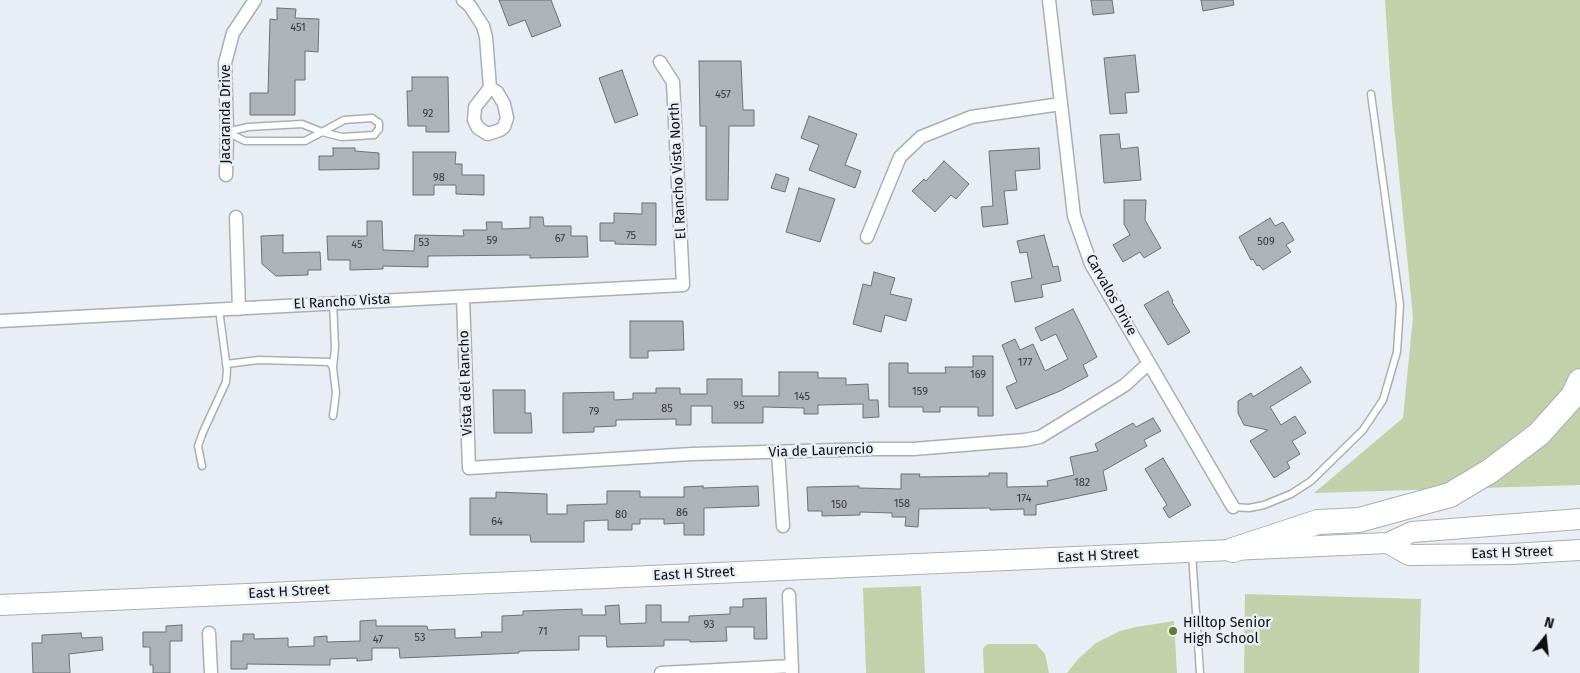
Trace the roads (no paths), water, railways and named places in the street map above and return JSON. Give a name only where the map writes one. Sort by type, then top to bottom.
[{"type":"highway","points":[[1233,550],[1318,522],[1358,520],[1450,495],[1490,471],[1540,434],[1573,396],[1580,381]]},
{"type":"main road","name":"East H Street","points":[[0,605],[1388,543],[1412,532],[1580,519]]},
{"type":"main road","name":"East H Street","points":[[1388,543],[1409,554],[1512,554],[1580,550]]},
{"type":"street","name":"Jacaranda Drive","points":[[226,175],[225,64],[233,33],[255,0]]},
{"type":"street","points":[[463,0],[470,6],[483,26],[486,37],[490,88]]},
{"type":"street","name":"Carvalos Drive","points":[[1049,0],[1074,216],[1091,264],[1234,507]]},
{"type":"street","name":"El Rancho Vista North","points":[[660,62],[673,82],[684,285]]},
{"type":"street","points":[[867,238],[900,157],[921,137],[971,117],[1060,104]]},
{"type":"street","points":[[236,217],[239,308]]},
{"type":"street","name":"El Rancho Vista","points":[[0,321],[684,285]]},
{"type":"street","name":"Vista del Rancho","points":[[463,297],[469,468]]},
{"type":"street","name":"Via de Laurencio","points":[[469,468],[692,454],[913,449],[1025,440],[1040,436],[1088,408],[1125,385],[1149,363]]},
{"type":"street","points":[[778,452],[783,526]]},
{"type":"street","points":[[661,673],[792,669],[789,594]]},
{"type":"street","points":[[209,633],[211,673]]},
{"type":"lane","points":[[1234,507],[1264,506],[1291,494],[1311,481],[1364,430],[1383,400],[1397,352],[1400,305],[1372,94]]},
{"type":"lane","points":[[227,132],[245,141],[305,141],[322,132],[344,120],[372,118],[379,123],[379,129],[374,135],[342,137],[322,132],[302,124],[248,127],[227,132]]},
{"type":"lane","points":[[333,302],[335,347],[333,368],[336,393],[333,416]]},
{"type":"lane","points":[[202,466],[198,446],[226,382],[226,364],[219,309]]},
{"type":"lane","points":[[226,364],[259,360],[315,361],[330,362],[333,368]]},
{"type":"lane","points":[[1192,552],[1200,673]]},
{"type":"place","name":"Hilltop Senior High School","points":[[1173,631]]}]
